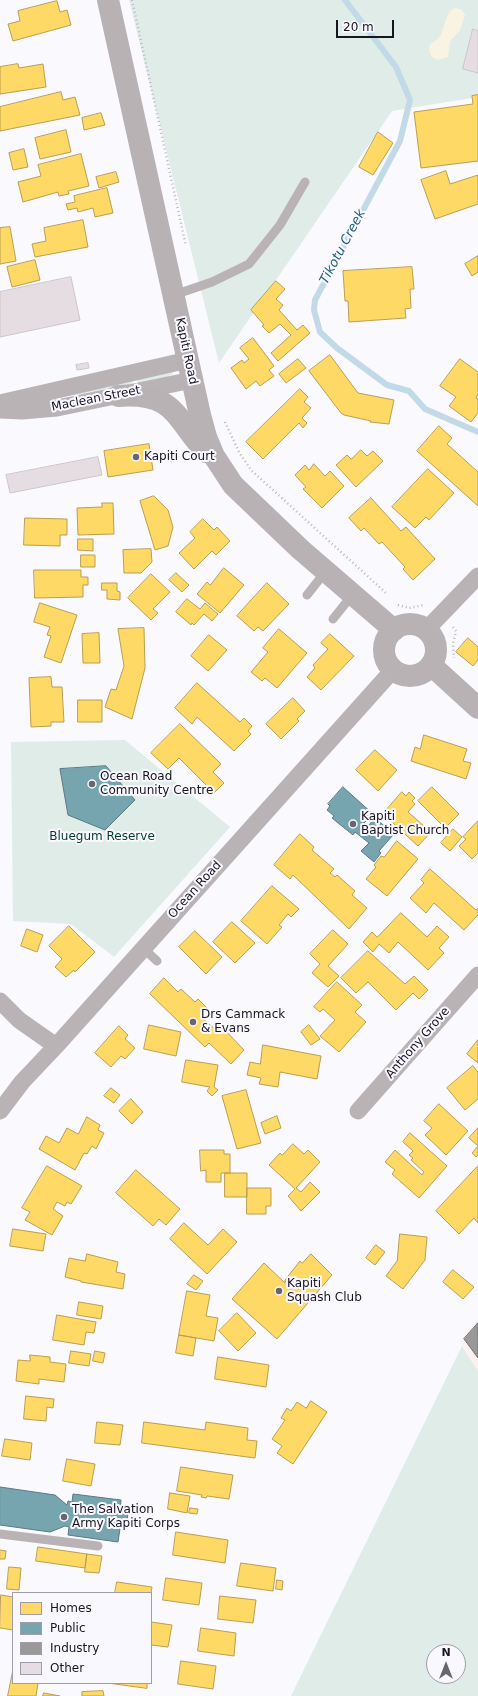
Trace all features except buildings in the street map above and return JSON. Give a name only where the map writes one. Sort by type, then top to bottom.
[{"type":"main road","name":"Kapiti Road","points":[[108,0],[190,370],[206,437],[217,462],[233,485],[245,497],[326,571],[394,630]]},
{"type":"main road","points":[[118,396],[145,396],[164,403],[176,412],[197,442],[217,462]]},
{"type":"main road","points":[[407,624],[420,626],[426,630],[435,643],[434,658],[431,665],[423,672],[413,676],[402,675],[393,670],[387,662],[384,654],[384,645],[388,636],[394,630],[407,624]]},
{"type":"main road","points":[[431,665],[478,708]]},
{"type":"street","name":"Maclean Street","points":[[0,410],[22,411],[57,408],[118,396],[190,370]]},
{"type":"street","name":"Maclean Street","points":[[0,403],[190,370]]},
{"type":"street","points":[[426,630],[478,576]]},
{"type":"street","name":"Ocean Road","points":[[0,1111],[22,1082],[393,670]]},
{"type":"street","name":"Anthony Grove","points":[[358,1111],[478,975]]},
{"type":"street","points":[[0,1001],[19,1020],[56,1046]]},
{"type":"lane","points":[[174,295],[212,282],[249,264],[280,225],[305,182]]},
{"type":"lane","points":[[307,595],[326,571]]},
{"type":"lane","points":[[333,619],[353,594]]},
{"type":"lane","points":[[143,948],[157,960]]},
{"type":"lane","points":[[0,1534],[98,1546]]},
{"type":"path","points":[[132,0],[186,249]]},
{"type":"path","points":[[224,420],[239,452],[251,470],[389,598]]},
{"type":"path","points":[[393,602],[409,608],[416,608],[428,603]]},
{"type":"path","points":[[453,626],[456,632],[453,644],[453,654],[456,661]]},
{"type":"shaded area","points":[[478,1320],[478,1371],[460,1341]]},
{"type":"green space","points":[[129,0],[478,0],[478,97],[392,111],[219,363]]},
{"type":"green space","points":[[172,370],[173,374],[165,378],[138,384],[137,378]]},
{"type":"green space","points":[[131,379],[133,385],[74,397],[73,394]]},
{"type":"green space","name":"Bluegum Reserve","points":[[125,740],[230,827],[114,957],[71,924],[13,921],[11,742]]},
{"type":"green space","points":[[462,1346],[478,1371],[478,1696],[291,1696]]},
{"type":"sand","points":[[455,8],[462,10],[465,15],[460,30],[450,41],[448,57],[438,60],[434,58],[429,50],[430,44],[441,35],[449,13]]},
{"type":"waterway","name":"Tikotu Creek","points":[[345,0],[396,67],[410,100],[400,141],[315,300],[314,310],[320,332],[337,348],[387,385],[409,391],[425,409],[478,432]]},
{"type":"place","name":"Kapiti Court","points":[[136,457]]},
{"type":"place","name":"Ocean Road Community Centre","points":[[92,784]]},
{"type":"place","name":"Kapiti Baptist Church","points":[[353,824]]},
{"type":"place","name":"Drs Cammack & Evans","points":[[193,1022]]},
{"type":"place","name":"Kapiti Squash Club","points":[[279,1291]]},
{"type":"place","name":"The Salvation Army Kapiti Corps","points":[[64,1517]]}]
